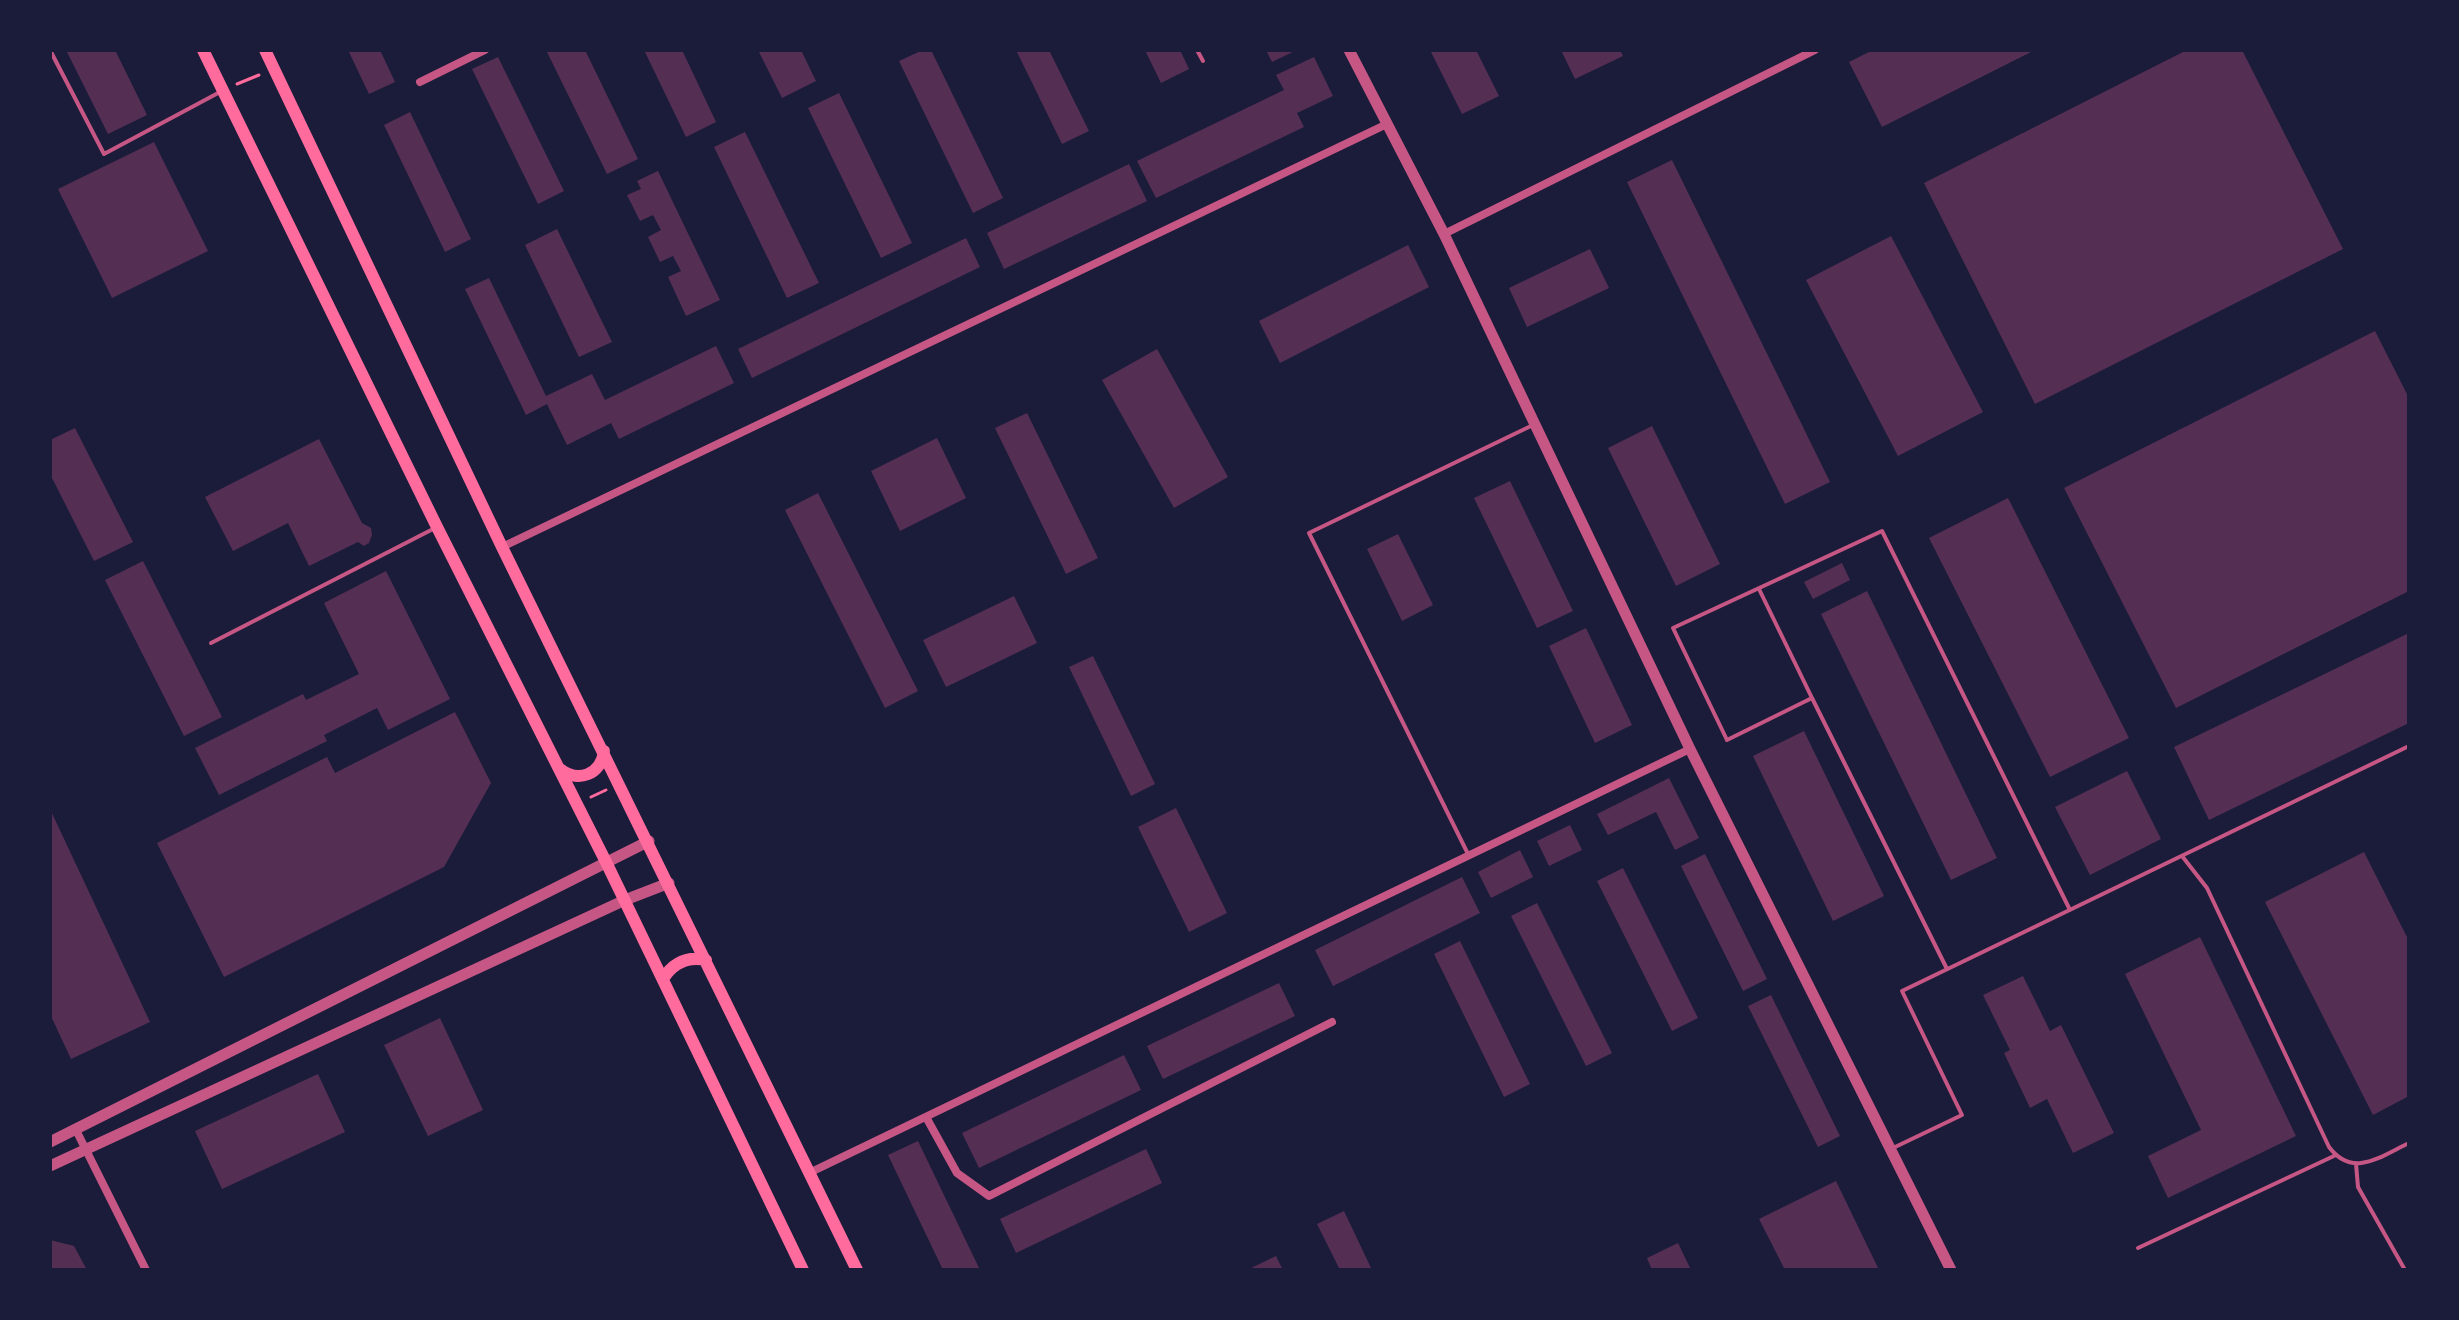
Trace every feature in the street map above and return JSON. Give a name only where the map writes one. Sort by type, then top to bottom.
[{"type":"main road","points":[[203,50],[437,527],[625,900],[803,1270]]},
{"type":"main road","points":[[265,50],[502,547],[857,1270]]},
{"type":"main road","points":[[560,769],[574,777],[589,775],[600,764],[604,751]]},
{"type":"main road","points":[[663,979],[676,964],[685,960],[706,960]]},
{"type":"street","points":[[420,82],[485,50]]},
{"type":"street","points":[[1349,50],[1444,234],[1690,749],[1951,1270]]},
{"type":"street","points":[[1444,234],[1815,50]]},
{"type":"street","points":[[502,547],[1387,124]]},
{"type":"street","points":[[809,1173],[1690,749]]},
{"type":"street","points":[[50,1142],[649,841]]},
{"type":"street","points":[[50,1166],[625,900],[669,883]]},
{"type":"street","points":[[926,1117],[957,1173],[989,1196],[1332,1022]]},
{"type":"street","points":[[76,1130],[146,1270]]},
{"type":"lane","points":[[50,50],[104,154],[222,90]]},
{"type":"lane","points":[[1197,50],[1203,61]]},
{"type":"lane","points":[[1469,856],[1309,533],[1535,424]]},
{"type":"lane","points":[[211,643],[437,527]]},
{"type":"lane","points":[[1812,698],[1727,740],[1673,628],[1882,531],[2070,910]]},
{"type":"lane","points":[[1759,589],[1947,969]]},
{"type":"lane","points":[[1891,1149],[1962,1115],[1902,991],[2409,746]]},
{"type":"lane","points":[[2182,856],[2207,888],[2336,1155],[2356,1164],[2366,1163],[2409,1143]]},
{"type":"lane","points":[[2138,1248],[2336,1155]]},
{"type":"lane","points":[[2356,1164],[2358,1187],[2405,1270]]},
{"type":"path","points":[[222,90],[274,68]]},
{"type":"path","points":[[577,803],[620,784]]},
{"type":"building","points":[[66,50],[115,50],[147,115],[108,134]]},
{"type":"building","points":[[348,50],[380,50],[395,82],[369,94]]},
{"type":"building","points":[[546,50],[585,50],[638,159],[607,174]]},
{"type":"building","points":[[644,50],[682,50],[716,122],[686,137]]},
{"type":"building","points":[[758,50],[801,50],[816,81],[782,98]]},
{"type":"building","points":[[923,50],[931,50],[1003,198],[973,213],[899,61]]},
{"type":"building","points":[[1016,50],[1049,50],[1089,131],[1062,144]]},
{"type":"building","points":[[1145,50],[1180,50],[1189,69],[1161,83]]},
{"type":"building","points":[[1266,50],[1297,50],[1272,62]]},
{"type":"building","points":[[1430,50],[1476,50],[1499,96],[1462,114]]},
{"type":"building","points":[[1561,50],[1620,50],[1623,56],[1575,79]]},
{"type":"building","points":[[1873,50],[2035,50],[1882,127],[1849,62]]},
{"type":"building","points":[[2187,50],[2242,50],[2343,249],[2035,404],[1924,183]]},
{"type":"building","points":[[498,57],[564,191],[538,204],[472,69]]},
{"type":"building","points":[[1314,57],[1333,96],[1297,113],[1304,127],[1156,198],[1137,161],[1284,90],[1276,75]]},
{"type":"building","points":[[839,93],[912,243],[881,258],[808,108]]},
{"type":"building","points":[[410,112],[471,239],[445,252],[384,125]]},
{"type":"building","points":[[745,132],[819,283],[787,298],[714,147]]},
{"type":"building","points":[[154,142],[208,251],[112,298],[58,189]]},
{"type":"building","points":[[1672,160],[1830,482],[1785,504],[1627,182]]},
{"type":"building","points":[[1129,164],[1147,201],[1004,269],[987,233]]},
{"type":"building","points":[[658,171],[720,300],[686,316],[668,277],[681,271],[673,256],[660,262],[648,237],[661,230],[653,215],[640,221],[627,195],[641,189],[637,181]]},
{"type":"building","points":[[557,229],[612,342],[579,357],[525,245]]},
{"type":"building","points":[[1891,236],[1983,412],[1898,456],[1806,280]]},
{"type":"building","points":[[966,238],[980,267],[752,378],[738,349]]},
{"type":"building","points":[[1408,245],[1429,287],[1280,363],[1259,321]]},
{"type":"building","points":[[1590,249],[1609,288],[1527,327],[1509,288]]},
{"type":"building","points":[[489,278],[546,396],[592,374],[605,400],[716,346],[734,383],[619,439],[611,423],[567,445],[547,404],[526,415],[465,289]]},
{"type":"building","points":[[2375,331],[2409,398],[2409,591],[2176,708],[2064,488]]},
{"type":"building","points":[[1157,349],[1228,477],[1174,508],[1102,380]]},
{"type":"building","points":[[1027,413],[1098,558],[1066,574],[995,428]]},
{"type":"building","points":[[1652,426],[1720,564],[1676,586],[1608,448]]},
{"type":"building","points":[[75,428],[133,542],[94,561],[50,474],[50,440]]},
{"type":"building","points":[[937,438],[966,498],[900,531],[871,471]]},
{"type":"building","points":[[319,439],[362,523],[371,528],[369,543],[364,546],[358,542],[309,566],[288,523],[233,551],[205,497]]},
{"type":"building","points":[[1510,481],[1573,611],[1537,628],[1474,498]]},
{"type":"building","points":[[818,493],[918,691],[885,708],[785,510]]},
{"type":"building","points":[[2008,498],[2129,738],[2050,777],[1929,538]]},
{"type":"building","points":[[1398,534],[1433,605],[1402,621],[1367,549]]},
{"type":"building","points":[[143,561],[222,717],[184,736],[105,580]]},
{"type":"building","points":[[1842,563],[1850,580],[1813,599],[1804,582]]},
{"type":"building","points":[[386,571],[450,699],[388,730],[377,708],[324,735],[327,741],[219,795],[195,748],[303,694],[306,700],[359,674],[324,603]]},
{"type":"building","points":[[1867,591],[1997,858],[1951,880],[1821,614]]},
{"type":"building","points":[[1014,596],[1037,643],[946,687],[923,640]]},
{"type":"building","points":[[1586,628],[1632,725],[1595,743],[1549,646]]},
{"type":"building","points":[[2409,633],[2409,723],[2209,820],[2174,747]]},
{"type":"building","points":[[1093,656],[1155,784],[1131,796],[1069,667]]},
{"type":"building","points":[[455,712],[491,783],[444,867],[224,977],[157,843],[327,757],[335,773]]},
{"type":"building","points":[[1804,731],[1884,896],[1833,921],[1753,756]]},
{"type":"building","points":[[2127,771],[2161,839],[2090,875],[2055,807]]},
{"type":"building","points":[[1669,778],[1699,838],[1675,850],[1656,812],[1608,835],[1597,814]]},
{"type":"building","points":[[1176,808],[1227,913],[1189,932],[1138,827]]},
{"type":"building","points":[[50,809],[150,1022],[71,1059],[50,1014]]},
{"type":"building","points":[[1570,825],[1582,850],[1549,866],[1537,841]]},
{"type":"building","points":[[1520,850],[1533,877],[1491,898],[1478,872]]},
{"type":"building","points":[[2364,852],[2409,941],[2409,1096],[2373,1115],[2265,902]]},
{"type":"building","points":[[1705,854],[1767,979],[1743,991],[1681,866]]},
{"type":"building","points":[[1623,868],[1698,1018],[1672,1031],[1597,881]]},
{"type":"building","points":[[1462,877],[1480,913],[1333,986],[1315,950]]},
{"type":"building","points":[[1537,903],[1612,1053],[1586,1066],[1511,916]]},
{"type":"building","points":[[2200,937],[2296,1136],[2168,1198],[2148,1156],[2201,1130],[2125,974]]},
{"type":"building","points":[[1460,941],[1530,1084],[1504,1097],[1434,954]]},
{"type":"building","points":[[2023,976],[2050,1031],[2061,1025],[2114,1133],[2073,1153],[2047,1099],[2030,1108],[2004,1053],[2010,1050],[1983,995]]},
{"type":"building","points":[[1279,983],[1295,1016],[1163,1079],[1147,1046]]},
{"type":"building","points":[[1771,995],[1840,1136],[1818,1147],[1748,1006]]},
{"type":"building","points":[[440,1018],[483,1110],[428,1136],[384,1045]]},
{"type":"building","points":[[1124,1055],[1141,1090],[979,1168],[962,1133]]},
{"type":"building","points":[[318,1074],[345,1132],[222,1189],[195,1131]]},
{"type":"building","points":[[918,1141],[980,1270],[943,1270],[888,1155]]},
{"type":"building","points":[[1146,1149],[1162,1183],[1016,1253],[1000,1219]]},
{"type":"building","points":[[1836,1181],[1879,1270],[1785,1270],[1759,1219]]},
{"type":"building","points":[[1344,1211],[1372,1270],[1340,1270],[1317,1224]]},
{"type":"building","points":[[50,1240],[74,1246],[87,1270],[50,1270]]},
{"type":"building","points":[[1678,1243],[1691,1270],[1652,1270],[1647,1258]]},
{"type":"building","points":[[1276,1256],[1283,1270],[1247,1270]]}]
